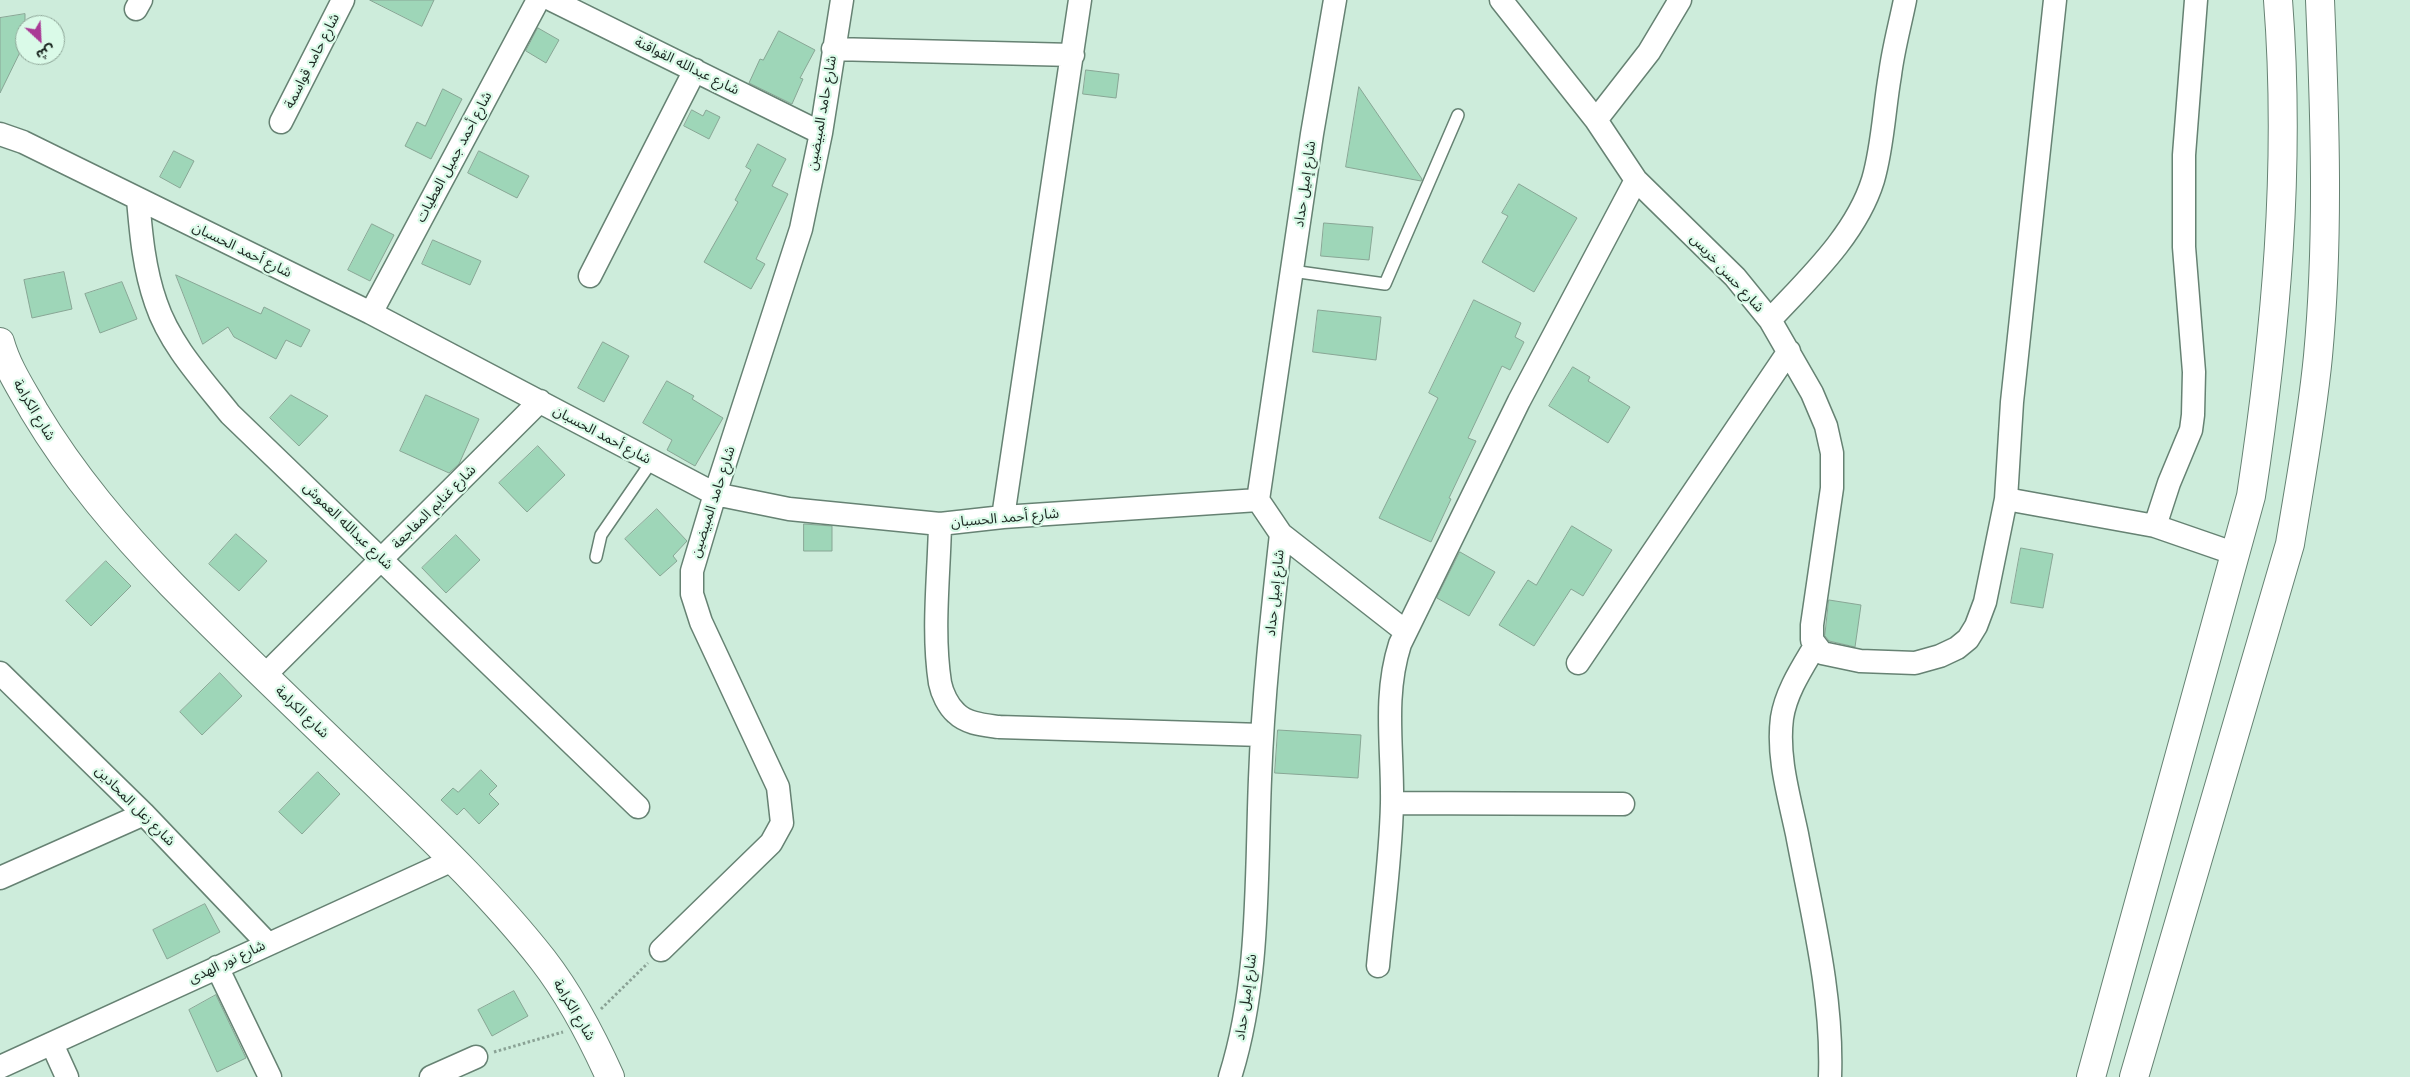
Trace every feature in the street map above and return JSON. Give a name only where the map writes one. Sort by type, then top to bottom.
[{"type":"main road","points":[[2091,1077],[2251,496],[2266,399],[2280,247],[2282,167],[2278,0]]},
{"type":"main road","points":[[2134,1077],[2290,544],[2300,487],[2318,356],[2324,246],[2320,0]]},
{"type":"main road","name":"شارع الكرامة","points":[[0,342],[6,364],[59,453],[124,536],[264,676],[455,859],[544,961],[585,1026],[610,1077]]},
{"type":"street","name":"شارع حامد قواسمة","points":[[280,122],[343,0]]},
{"type":"street","name":"شارع أحمد جميل العطيات","points":[[371,313],[538,0]]},
{"type":"street","name":"شارع عبدالله القواقنة","points":[[552,0],[821,133]]},
{"type":"street","name":"شارع حامد المبيضين","points":[[661,950],[771,843],[778,834],[782,823],[778,787],[701,622],[692,594],[692,571],[715,494],[799,236],[821,133],[842,0]]},
{"type":"street","points":[[1003,517],[1080,0]]},
{"type":"street","name":"شارع إميل حداد","points":[[1230,1077],[1246,1008],[1252,952],[1262,735],[1281,534],[1258,500],[1312,134],[1335,0]]},
{"type":"street","name":"شارع حسن خريس","points":[[1501,0],[1596,120],[1636,180],[1736,277],[1770,320],[1812,393],[1826,426],[1832,453],[1832,488],[1829,519],[1813,636]]},
{"type":"street","points":[[1596,120],[1650,52],[1680,0]]},
{"type":"street","points":[[1770,320],[1813,274],[1844,235],[1861,207],[1872,180],[1890,72],[1905,0]]},
{"type":"street","points":[[1813,636],[1822,653],[1838,658],[1915,663],[1940,656],[1957,648],[1968,639],[1976,626],[1985,602],[2006,499],[2013,393],[2055,0]]},
{"type":"street","points":[[2156,526],[2169,483],[2191,430],[2194,415],[2194,372],[2184,247],[2184,155],[2196,0]]},
{"type":"street","points":[[833,49],[1073,55]]},
{"type":"street","points":[[590,276],[695,70]]},
{"type":"street","name":"شارع أحمد الحسبان","points":[[0,134],[23,142],[371,313],[715,494],[790,509],[940,524],[1003,517],[1258,500]]},
{"type":"street","points":[[1378,966],[1392,803],[1389,707],[1394,664],[1405,630],[1519,401],[1636,180]]},
{"type":"street","name":"شارع عبدالله العموش","points":[[138,198],[146,271],[156,305],[187,359],[230,414],[382,558],[638,807]]},
{"type":"street","points":[[1578,663],[1789,351]]},
{"type":"street","name":"شارع غنايم المفاجعة","points":[[264,676],[540,401]]},
{"type":"street","points":[[2006,499],[2156,526],[2236,554]]},
{"type":"street","points":[[940,524],[937,631],[940,684],[947,702],[956,714],[972,722],[999,727],[1262,735]]},
{"type":"street","points":[[1281,534],[1405,630]]},
{"type":"street","points":[[1813,636],[1792,685],[1782,717],[1782,756],[1818,939],[1831,1048],[1830,1077]]},
{"type":"street","name":"شارع زعل المحادين","points":[[0,673],[144,814],[268,944]]},
{"type":"street","points":[[1392,803],[1623,804]]},
{"type":"street","points":[[0,878],[144,814]]},
{"type":"street","name":"شارع نور الهدى","points":[[0,1067],[455,859]]},
{"type":"street","points":[[217,967],[270,1077]]},
{"type":"street","points":[[52,1044],[67,1077]]},
{"type":"street","points":[[431,1077],[476,1057]]},
{"type":"lane","points":[[1292,270],[1385,284],[1458,115]]},
{"type":"lane","points":[[596,557],[601,535],[652,461]]},
{"type":"path","points":[[476,1057],[585,1026],[661,950]]},
{"type":"building","points":[[370,0],[434,0],[422,26]]},
{"type":"building","points":[[15,16],[15,62],[0,93],[0,18]]},
{"type":"building","points":[[538,28],[559,40],[546,63],[526,51]]},
{"type":"building","points":[[779,31],[815,50],[800,78],[803,79],[792,104],[749,83],[760,59],[763,60]]},
{"type":"building","points":[[1086,70],[1119,74],[1116,98],[1083,94]]},
{"type":"building","points":[[1359,87],[1422,179],[1421,181],[1346,167]]},
{"type":"building","points":[[443,89],[462,99],[431,159],[405,146],[417,122],[425,126]]},
{"type":"building","points":[[692,110],[703,116],[706,110],[720,117],[709,139],[684,126]]},
{"type":"building","points":[[758,144],[786,159],[772,186],[788,194],[756,259],[765,264],[751,289],[704,262],[738,202],[735,200],[751,170],[746,167]]},
{"type":"building","points":[[174,151],[194,161],[180,188],[160,177]]},
{"type":"building","points":[[479,151],[529,176],[517,198],[468,173]]},
{"type":"building","points":[[1519,184],[1577,218],[1534,292],[1482,262],[1508,216],[1502,213]]},
{"type":"building","points":[[1324,223],[1373,227],[1369,260],[1321,256]]},
{"type":"building","points":[[372,224],[394,235],[370,281],[348,270]]},
{"type":"building","points":[[433,240],[481,261],[470,285],[422,264]]},
{"type":"building","points":[[64,272],[72,309],[32,318],[24,280]]},
{"type":"building","points":[[176,275],[261,314],[264,307],[310,330],[301,347],[286,340],[276,359],[234,337],[228,327],[203,344]]},
{"type":"building","points":[[122,282],[137,319],[100,333],[85,294]]},
{"type":"building","points":[[1474,300],[1521,323],[1515,337],[1524,342],[1510,370],[1502,366],[1468,438],[1476,441],[1431,542],[1379,518],[1438,398],[1429,393]]},
{"type":"building","points":[[1318,310],[1381,317],[1376,360],[1313,352]]},
{"type":"building","points":[[603,342],[629,356],[604,402],[578,388]]},
{"type":"building","points":[[1573,367],[1590,377],[1588,381],[1630,407],[1608,443],[1549,406]]},
{"type":"building","points":[[667,381],[694,396],[692,399],[723,418],[695,466],[667,450],[672,440],[643,423]]},
{"type":"building","points":[[291,395],[328,416],[299,446],[270,418]]},
{"type":"building","points":[[426,395],[479,419],[459,464],[449,473],[400,451]]},
{"type":"building","points":[[538,446],[565,475],[527,512],[499,483]]},
{"type":"building","points":[[657,509],[687,541],[673,556],[677,561],[660,576],[625,539]]},
{"type":"building","points":[[804,524],[832,526],[832,551],[804,551]]},
{"type":"building","points":[[1572,526],[1612,550],[1583,596],[1571,589],[1534,646],[1499,625],[1528,580],[1536,585]]},
{"type":"building","points":[[236,534],[267,561],[239,591],[209,564]]},
{"type":"building","points":[[456,535],[480,560],[446,593],[422,568]]},
{"type":"building","points":[[2021,548],[2053,554],[2043,608],[2011,603]]},
{"type":"building","points":[[1460,552],[1495,572],[1469,616],[1437,598]]},
{"type":"building","points":[[106,561],[131,586],[91,626],[66,601]]},
{"type":"building","points":[[1829,600],[1861,605],[1855,647],[1829,641],[1825,636]]},
{"type":"building","points":[[220,673],[242,696],[202,735],[180,712]]},
{"type":"building","points":[[1278,730],[1361,735],[1358,778],[1275,773]]},
{"type":"building","points":[[481,770],[497,786],[489,794],[499,804],[479,824],[464,808],[457,815],[441,800],[453,788],[458,792]]},
{"type":"building","points":[[318,772],[340,794],[302,834],[279,812]]},
{"type":"building","points":[[205,904],[220,932],[167,959],[153,930]]},
{"type":"building","points":[[514,991],[528,1016],[492,1036],[478,1010]]},
{"type":"building","points":[[216,995],[246,1058],[217,1072],[189,1010]]}]
